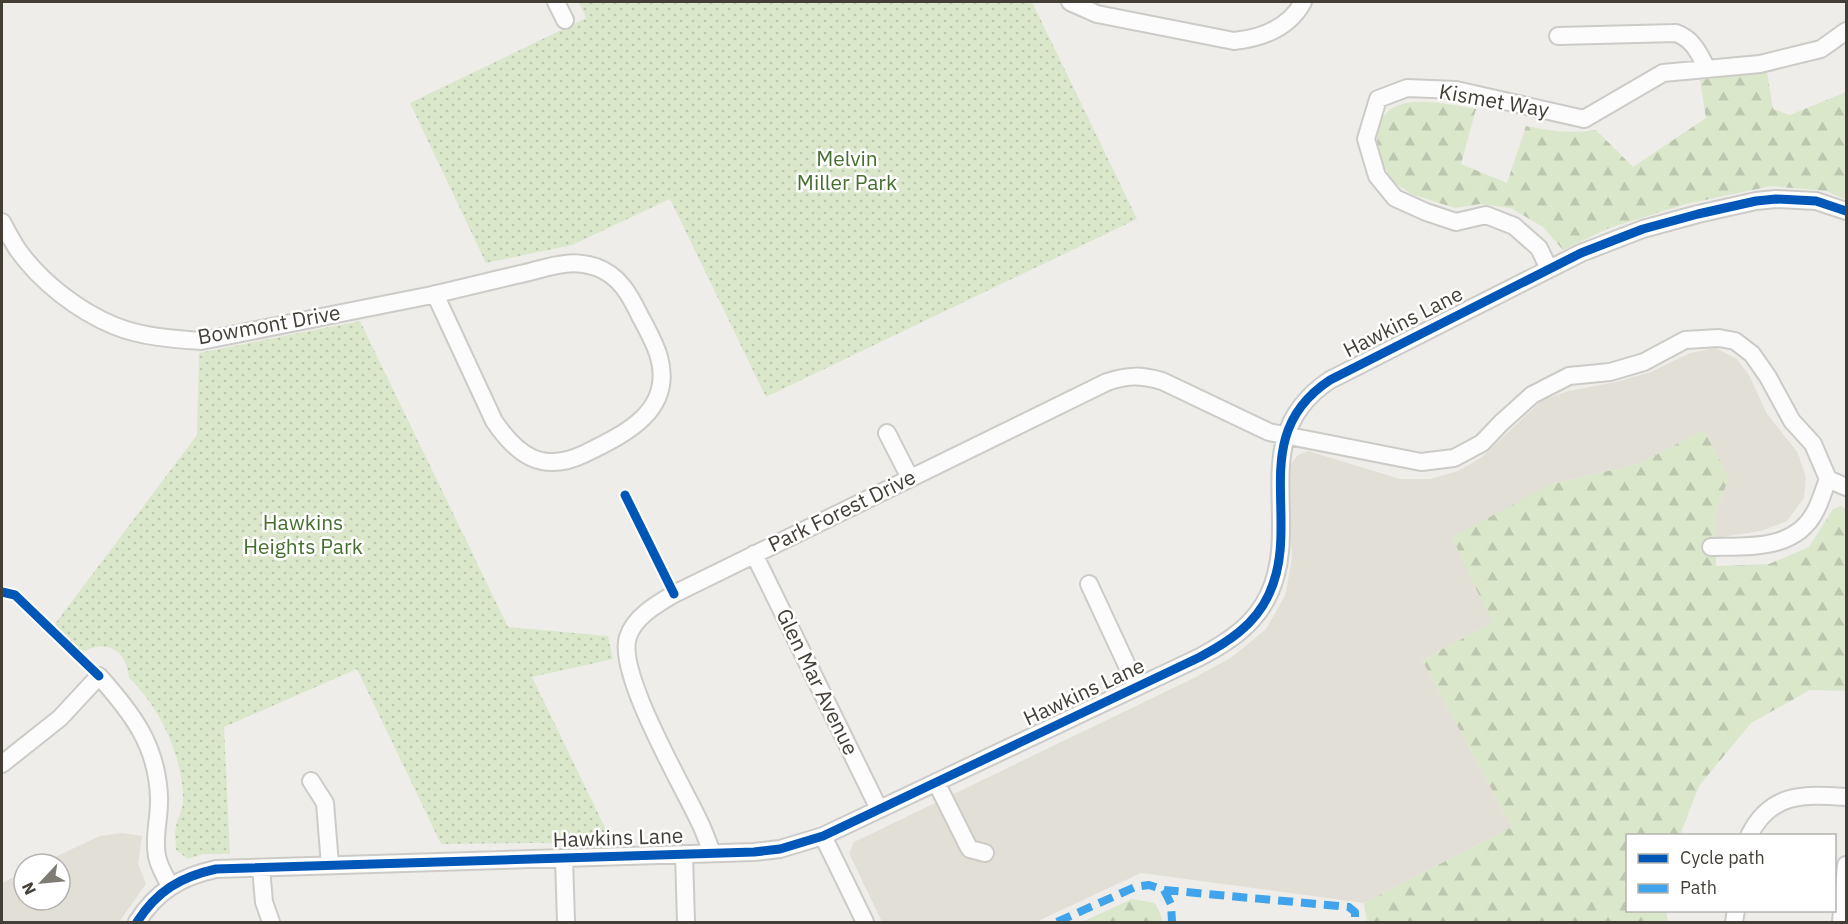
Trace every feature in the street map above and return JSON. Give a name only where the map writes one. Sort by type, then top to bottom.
[{"type":"street","points":[[556,2],[565,20]]},
{"type":"street","points":[[1071,2],[1097,14],[1234,41],[1254,39],[1276,29],[1292,19],[1303,2]]},
{"type":"street","name":"Kismet Way","points":[[1549,269],[1539,248],[1514,226],[1486,214],[1456,222],[1395,198],[1377,176],[1366,139],[1378,99],[1407,88],[1456,90],[1584,119],[1663,73],[1760,64],[1821,49],[1846,31]]},
{"type":"street","points":[[1558,36],[1676,33],[1685,36],[1691,42],[1707,69]]},
{"type":"street","name":"Hawkins Lane","points":[[137,922],[155,899],[170,886],[194,874],[216,869],[712,853],[780,849],[823,836],[1200,657],[1240,633],[1256,615],[1269,594],[1275,577],[1279,548],[1281,456],[1286,434],[1303,402],[1329,380],[1581,253],[1643,229],[1756,201],[1798,199],[1816,201],[1846,211]]},
{"type":"street","name":"Bowmont Drive","points":[[2,222],[18,249],[37,273],[87,311],[115,326],[161,337],[201,341],[435,294],[566,263],[596,267],[610,273],[631,296],[658,354],[662,369],[657,400],[649,412],[622,435],[573,459],[556,462],[536,459],[521,453],[507,440],[494,421],[435,294]]},
{"type":"street","name":"Park Forest Drive","points":[[712,853],[702,826],[635,690],[626,660],[628,637],[644,613],[674,594],[1107,382],[1127,376],[1146,376],[1162,381],[1269,432],[1421,462],[1454,458],[1482,443],[1532,395],[1569,376],[1610,372],[1644,362],[1685,340],[1719,338],[1735,342],[1752,354],[1768,377],[1792,421],[1813,444],[1828,478]]},
{"type":"street","points":[[887,433],[910,478]]},
{"type":"street","points":[[1711,547],[1766,546],[1793,536],[1803,528],[1815,511],[1828,478],[1846,487]]},
{"type":"street","name":"Glen Mar Avenue","points":[[754,555],[879,809]]},
{"type":"street","points":[[1089,584],[1137,687]]},
{"type":"street","points":[[2,764],[60,718],[99,676],[138,723],[153,757],[159,795],[157,857],[170,886]]},
{"type":"street","points":[[311,781],[325,803],[330,865]]},
{"type":"street","points":[[936,782],[968,846],[974,851],[985,853]]},
{"type":"street","points":[[1750,834],[1764,814],[1789,798],[1806,794],[1846,797]]},
{"type":"street","points":[[823,836],[865,922]]},
{"type":"street","points":[[684,854],[686,922]]},
{"type":"street","points":[[564,858],[566,922]]},
{"type":"street","points":[[1841,922],[1846,865]]},
{"type":"street","points":[[261,868],[264,902],[271,922]]},
{"type":"shaded area","points":[[1716,348],[1737,359],[1749,375],[1767,414],[1798,453],[1806,478],[1804,498],[1787,521],[1761,531],[1716,538],[1716,511],[1729,478],[1704,430],[1638,464],[1552,484],[1492,623],[1422,660],[1512,827],[1364,903],[1141,873],[1036,922],[882,922],[849,853],[854,842],[1194,678],[1232,657],[1266,629],[1285,596],[1292,559],[1288,483],[1290,465],[1298,455],[1308,451],[1400,479],[1430,479],[1458,471],[1482,457],[1541,401],[1568,391],[1616,382],[1651,372],[1690,353]]},
{"type":"shaded area","points":[[122,833],[142,836],[138,864],[146,884],[119,922],[2,922],[2,883],[12,878],[12,912],[72,912],[72,852],[66,852],[100,836]]},
{"type":"green space","name":"Melvin Miller Park","points":[[579,2],[1032,2],[1137,219],[766,397],[670,199],[572,245],[486,263],[410,103],[586,18]]},
{"type":"green space","points":[[1767,72],[1773,109],[1790,115],[1846,92],[1846,200],[1827,191],[1771,186],[1686,204],[1609,228],[1563,250],[1543,227],[1511,208],[1480,204],[1455,208],[1411,194],[1391,180],[1377,151],[1378,123],[1389,110],[1410,103],[1433,102],[1476,109],[1461,164],[1507,183],[1526,126],[1578,132],[1596,130],[1633,167],[1706,118],[1700,80]]},
{"type":"green space","name":"Hawkins Heights Park","points":[[360,321],[508,627],[608,636],[613,659],[532,677],[612,842],[441,844],[357,669],[224,727],[230,854],[203,854],[188,859],[176,850],[175,829],[183,803],[182,783],[174,750],[160,718],[151,703],[129,678],[120,654],[108,647],[91,648],[82,652],[55,624],[197,435],[199,353]]},
{"type":"green space","points":[[1704,430],[1729,478],[1716,511],[1716,566],[1769,564],[1809,547],[1833,509],[1841,506],[1846,509],[1846,691],[1810,690],[1751,723],[1699,786],[1680,834],[1626,834],[1626,912],[1666,912],[1668,922],[1367,922],[1364,903],[1512,827],[1422,660],[1492,623],[1452,537],[1552,484],[1638,464]]},
{"type":"green space","points":[[1132,899],[1155,903],[1162,918],[1161,922],[1082,922]]},
{"type":"marked path","points":[[1057,922],[1135,887],[1149,885],[1164,890],[1349,907],[1355,912],[1355,922]]},
{"type":"marked path","points":[[1164,890],[1171,904],[1172,922]]},
{"type":"cycle path","points":[[137,922],[153,902],[170,887],[191,876],[216,869],[754,852],[780,849],[823,836],[1200,657],[1240,632],[1263,605],[1278,566],[1281,538],[1282,453],[1289,427],[1304,402],[1330,380],[1581,253],[1643,229],[1698,214],[1756,201],[1776,199],[1816,201],[1846,211]]},
{"type":"cycle path","points":[[625,495],[674,594]]},
{"type":"cycle path","points":[[2,592],[15,595],[99,676]]}]
